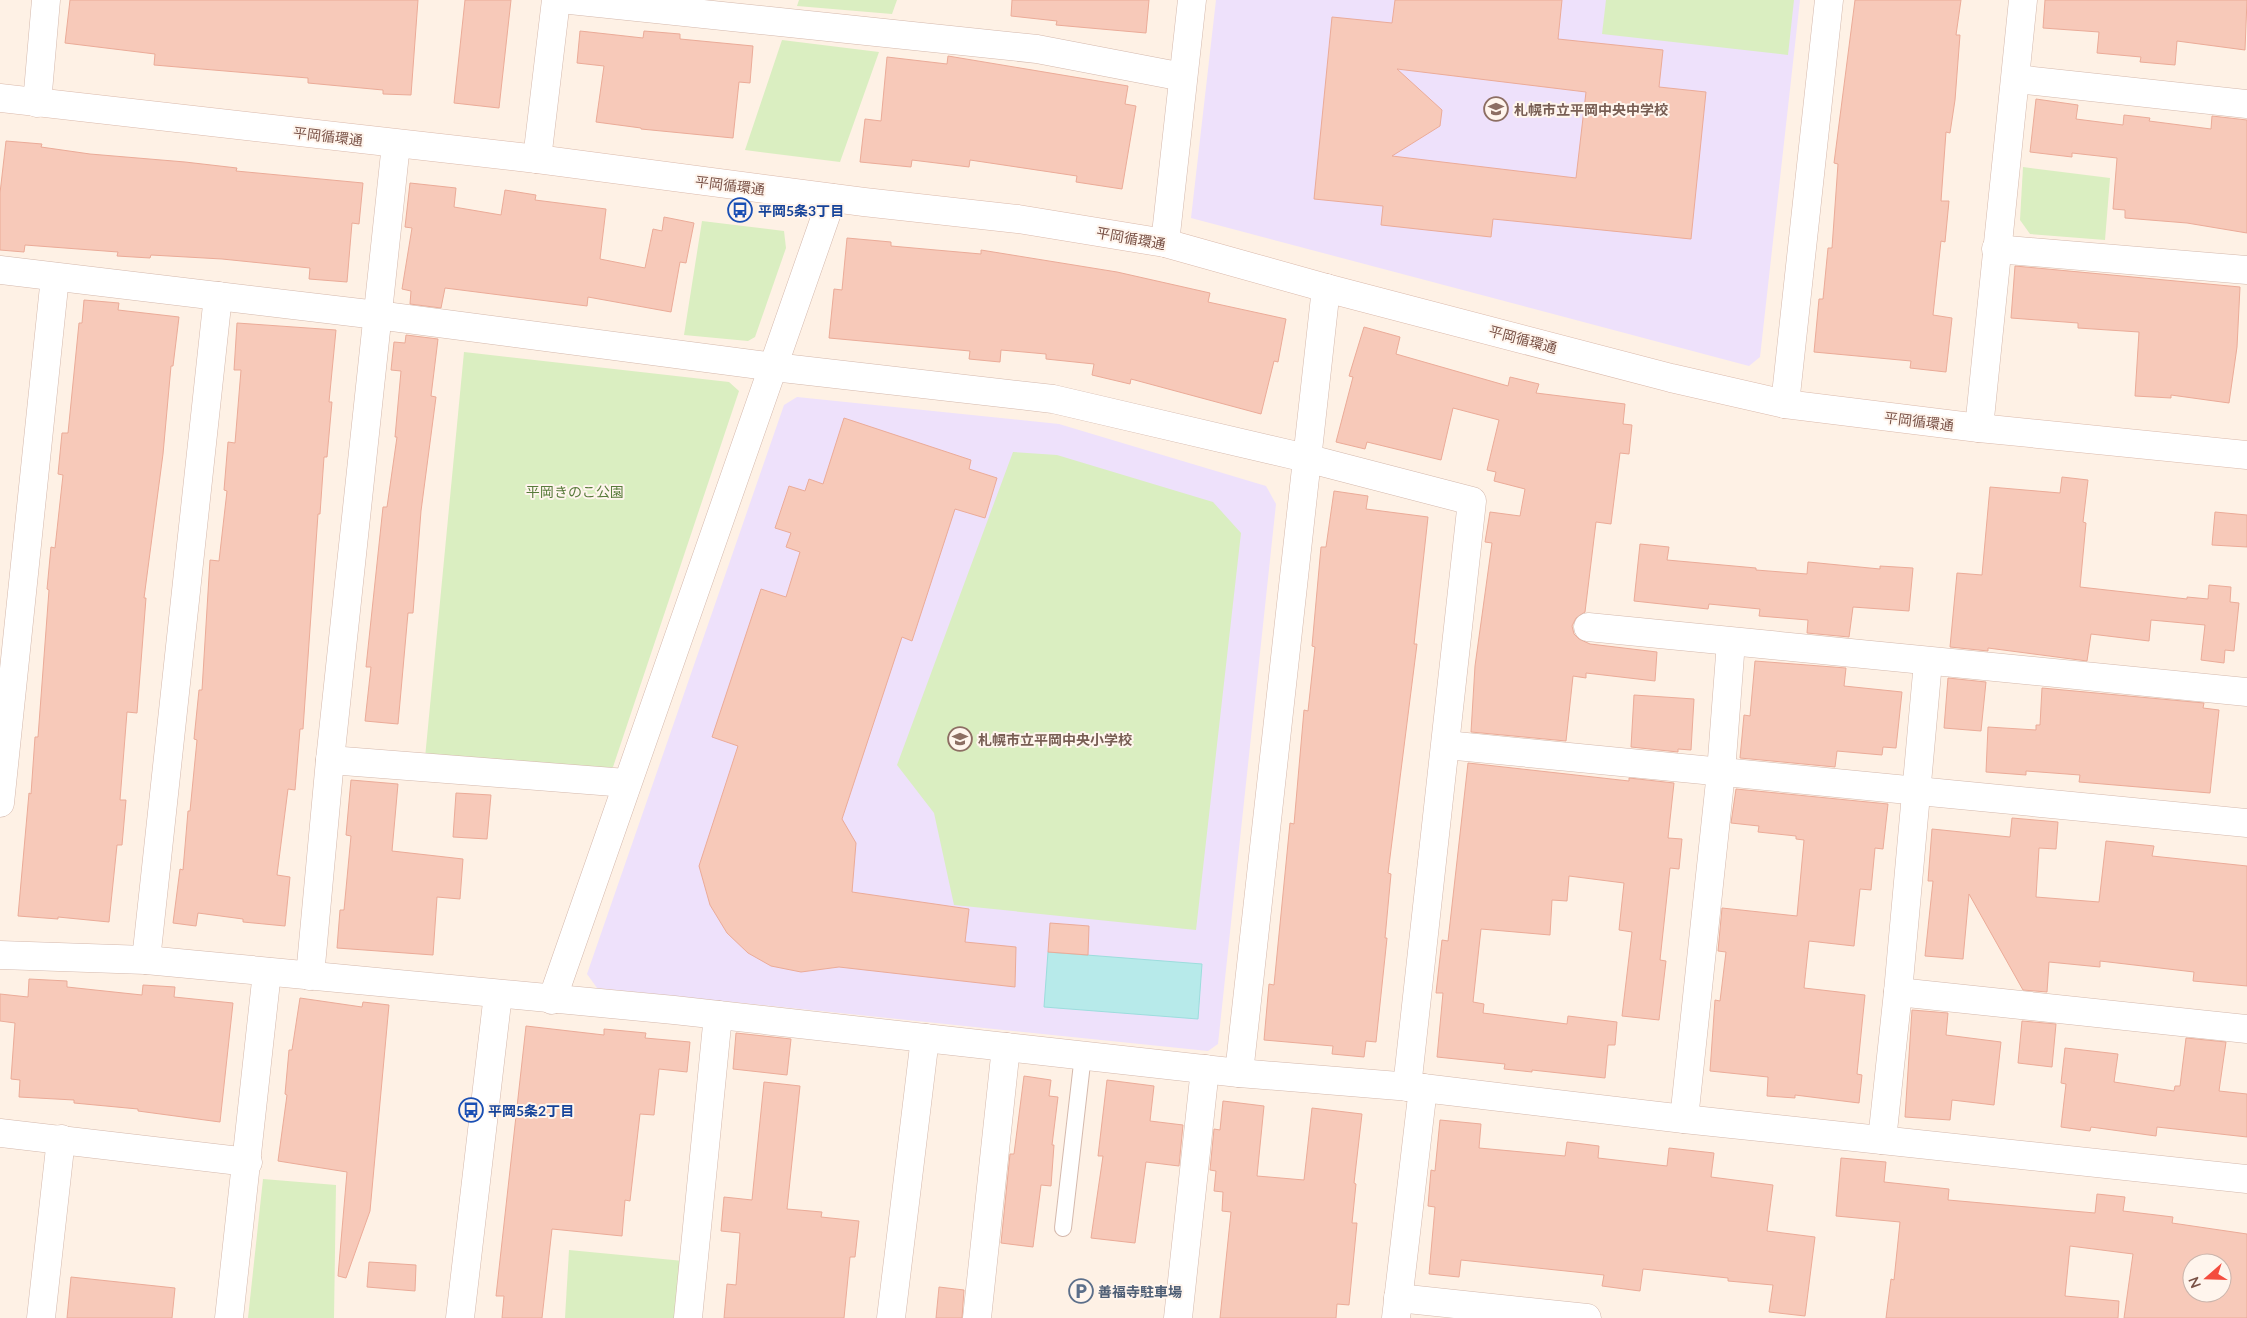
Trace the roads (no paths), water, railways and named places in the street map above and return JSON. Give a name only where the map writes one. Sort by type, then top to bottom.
[{"type":"street","points":[[37,103],[46,0]]},
{"type":"street","points":[[537,159],[556,0]]},
{"type":"street","points":[[570,0],[1037,49],[1183,77]]},
{"type":"street","points":[[1165,243],[1192,0]]},
{"type":"street","points":[[1785,404],[1829,0]]},
{"type":"street","points":[[1978,428],[2023,0]]},
{"type":"street","points":[[2016,79],[2247,104]]},
{"type":"street","name":"平岡循環通","points":[[0,98],[537,159],[832,198],[1018,220],[1165,243],[1326,288],[1671,378],[1785,404],[1978,428],[2247,455]]},
{"type":"street","points":[[310,976],[330,760],[396,144]]},
{"type":"street","points":[[552,1000],[626,783],[832,198]]},
{"type":"street","points":[[1996,249],[2247,270]]},
{"type":"street","points":[[0,270],[377,315],[774,367],[1054,399],[1306,458],[1472,501],[1446,745],[1397,1308],[1587,1318]]},
{"type":"street","points":[[0,803],[55,276]]},
{"type":"street","points":[[1239,1073],[1326,288]]},
{"type":"street","points":[[146,960],[218,296]]},
{"type":"street","points":[[1588,627],[2247,692]]},
{"type":"street","points":[[1684,1119],[1721,772],[1731,642]]},
{"type":"street","points":[[1882,1140],[1918,793],[1928,662]]},
{"type":"street","points":[[1446,745],[1918,793],[2247,823]]},
{"type":"street","points":[[330,760],[626,783]]},
{"type":"street","points":[[0,955],[146,960],[718,1015],[1239,1073],[1415,1088],[2247,1180]]},
{"type":"street","points":[[229,1318],[248,1162],[267,972]]},
{"type":"street","points":[[1898,992],[2247,1029]]},
{"type":"street","points":[[460,1318],[498,994]]},
{"type":"street","points":[[688,1318],[718,1015]]},
{"type":"street","points":[[891,1318],[925,1038]]},
{"type":"street","points":[[977,1318],[1006,1047]]},
{"type":"street","points":[[1178,1318],[1205,1069]]},
{"type":"street","points":[[0,1133],[248,1162]]},
{"type":"street","points":[[41,1318],[61,1139]]},
{"type":"lane","points":[[1063,1228],[1083,1055]]},
{"type":"water","points":[[1048,952],[1202,964],[1198,1019],[1044,1007]]},
{"type":"place","name":"札幌市立平岡中央中学校","points":[[1496,109]]},
{"type":"place","name":"平岡5条3丁目","points":[[740,210]]},
{"type":"place","name":"札幌市立平岡中央小学校","points":[[960,739]]},
{"type":"place","name":"平岡5条2丁目","points":[[471,1110]]},
{"type":"place","name":"善福寺駐車場","points":[[1081,1291]]},
{"type":"park label","name":"平岡きのこ公園","points":[[575,491]]}]
